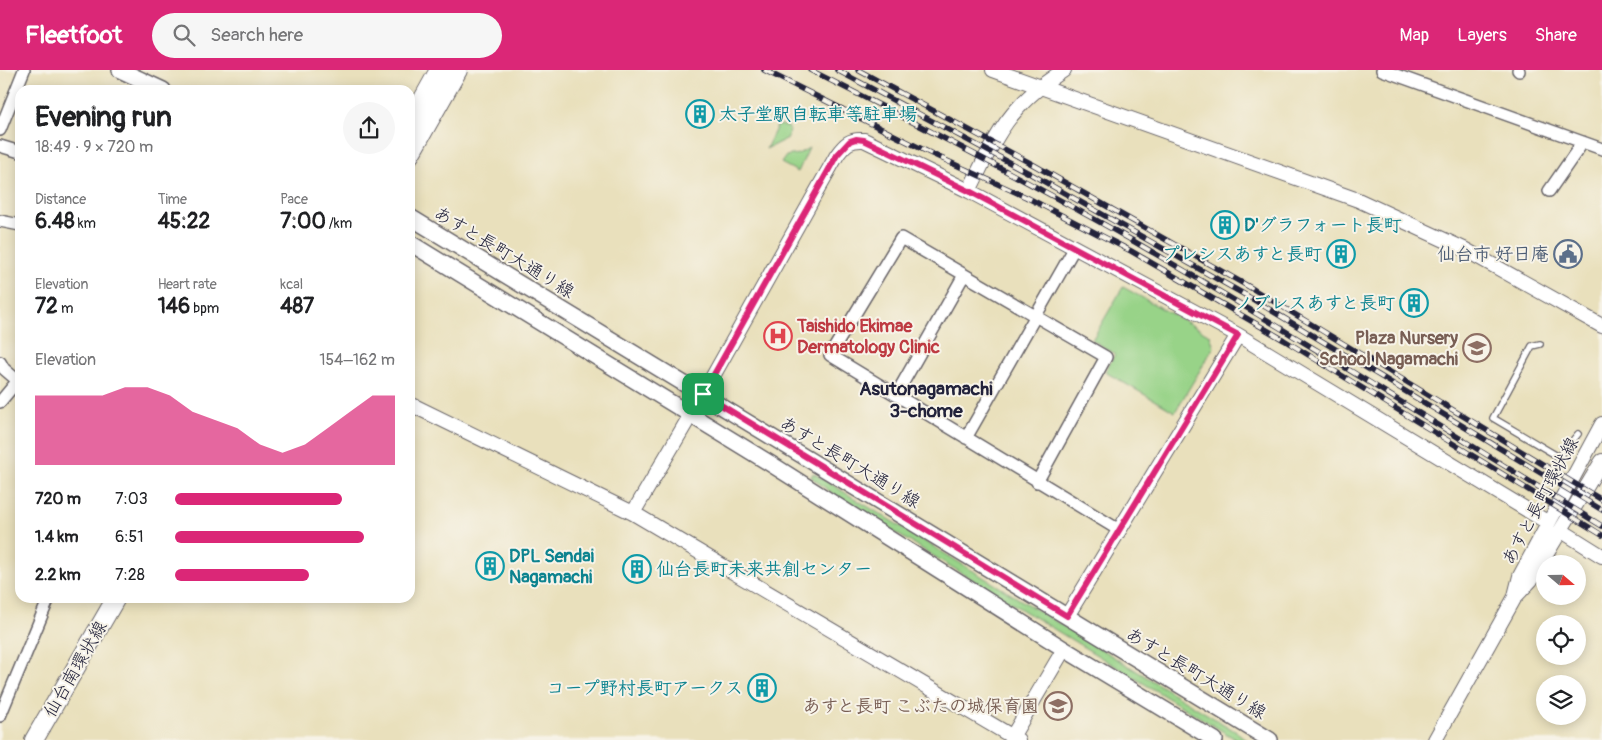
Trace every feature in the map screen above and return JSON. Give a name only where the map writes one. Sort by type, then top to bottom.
[{"type":"main road","points":[[120,70],[152,85]]},
{"type":"main road","points":[[415,113],[439,70]]},
{"type":"main road","points":[[415,146],[458,70]]},
{"type":"main road","name":"あすと長町大通り線","points":[[415,220],[1270,740]]},
{"type":"main road","points":[[415,246],[690,415],[1064,649],[1215,740]]},
{"type":"main road","name":"仙台南環状線","points":[[34,740],[113,603]]},
{"type":"street","points":[[18,85],[24,70]]},
{"type":"street","points":[[993,70],[1039,88],[1358,200],[1464,249],[1602,326]]},
{"type":"street","points":[[969,191],[1000,134],[1018,108],[1039,88],[1064,70]]},
{"type":"street","points":[[1382,70],[1602,149]]},
{"type":"street","points":[[0,130],[15,92]]},
{"type":"street","points":[[633,513],[703,394],[837,155],[850,141],[864,140],[969,191],[1238,335],[1547,522]]},
{"type":"street","points":[[1549,191],[1583,142]]},
{"type":"street","points":[[0,146],[15,150]]},
{"type":"street","points":[[0,222],[15,224]]},
{"type":"street","points":[[1037,482],[1106,357],[901,238],[830,355],[1037,482],[1119,530]]},
{"type":"street","points":[[966,438],[1075,247]]},
{"type":"street","points":[[896,395],[964,275]]},
{"type":"street","points":[[1067,616],[1238,335]]},
{"type":"street","points":[[0,362],[4,369],[15,377]]},
{"type":"street","points":[[0,402],[15,385]]},
{"type":"street","points":[[415,406],[633,513],[1014,739],[1064,649]]},
{"type":"street","name":"あすと長町環状線","points":[[1515,597],[1520,576],[1547,522],[1602,424]]},
{"type":"street","name":"あすと長町環状線","points":[[1435,740],[1515,597],[1531,580],[1562,531],[1602,461]]},
{"type":"street","points":[[1562,531],[1602,556]]},
{"type":"street","points":[[0,716],[47,603]]},
{"type":"lane","points":[[1540,344],[1532,346],[1494,418],[1559,457],[1578,434]]},
{"type":"green space","points":[[782,125],[789,128],[788,138],[766,149],[777,126]]},
{"type":"green space","points":[[809,148],[798,172],[781,163],[786,156],[798,154]]},
{"type":"green space","points":[[1123,287],[1210,335],[1214,347],[1175,412],[1105,372],[1115,354],[1092,340]]},
{"type":"green space","points":[[813,473],[1247,740],[1237,740],[841,500],[811,477]]},
{"type":"railway","points":[[764,70],[932,154],[1026,197],[1131,251],[1284,340],[1602,535]]},
{"type":"railway","points":[[810,70],[974,154],[1135,242],[1311,347],[1602,526]]},
{"type":"railway","points":[[837,70],[1029,173],[1249,297],[1602,510]]},
{"type":"railway","points":[[858,70],[1034,165],[1253,289],[1602,500]]},
{"type":"place","name":"太子堂駅自転車等駐車場","points":[[700,114]]},
{"type":"place","name":"D'グラフォート長町","points":[[1225,225]]},
{"type":"place","name":"プレシスあすと長町","points":[[1341,254]]},
{"type":"place","name":"仙台市 好日庵","points":[[1568,254]]},
{"type":"place","name":"ノブレスあすと長町","points":[[1414,303]]},
{"type":"place","name":"Taishido Ekimae Dermatology Clinic","points":[[778,336]]},
{"type":"place","name":"Plaza Nursery School Nagamachi","points":[[1477,348]]},
{"type":"place","name":"DPL Sendai Nagamachi","points":[[490,566]]},
{"type":"place","name":"仙台長町未来共創センター","points":[[637,569]]},
{"type":"place","name":"コープ野村長町アークス","points":[[762,688]]},
{"type":"place","name":"あすと長町 こぶたの城保育園","points":[[1058,706]]},
{"type":"district","name":"Asutonagamachi 3-chome","points":[[926,399]]},
{"type":"route","points":[[856,139],[864,140],[969,191],[1238,335],[1067,616],[703,394],[837,155],[844,146],[856,139]]}]
